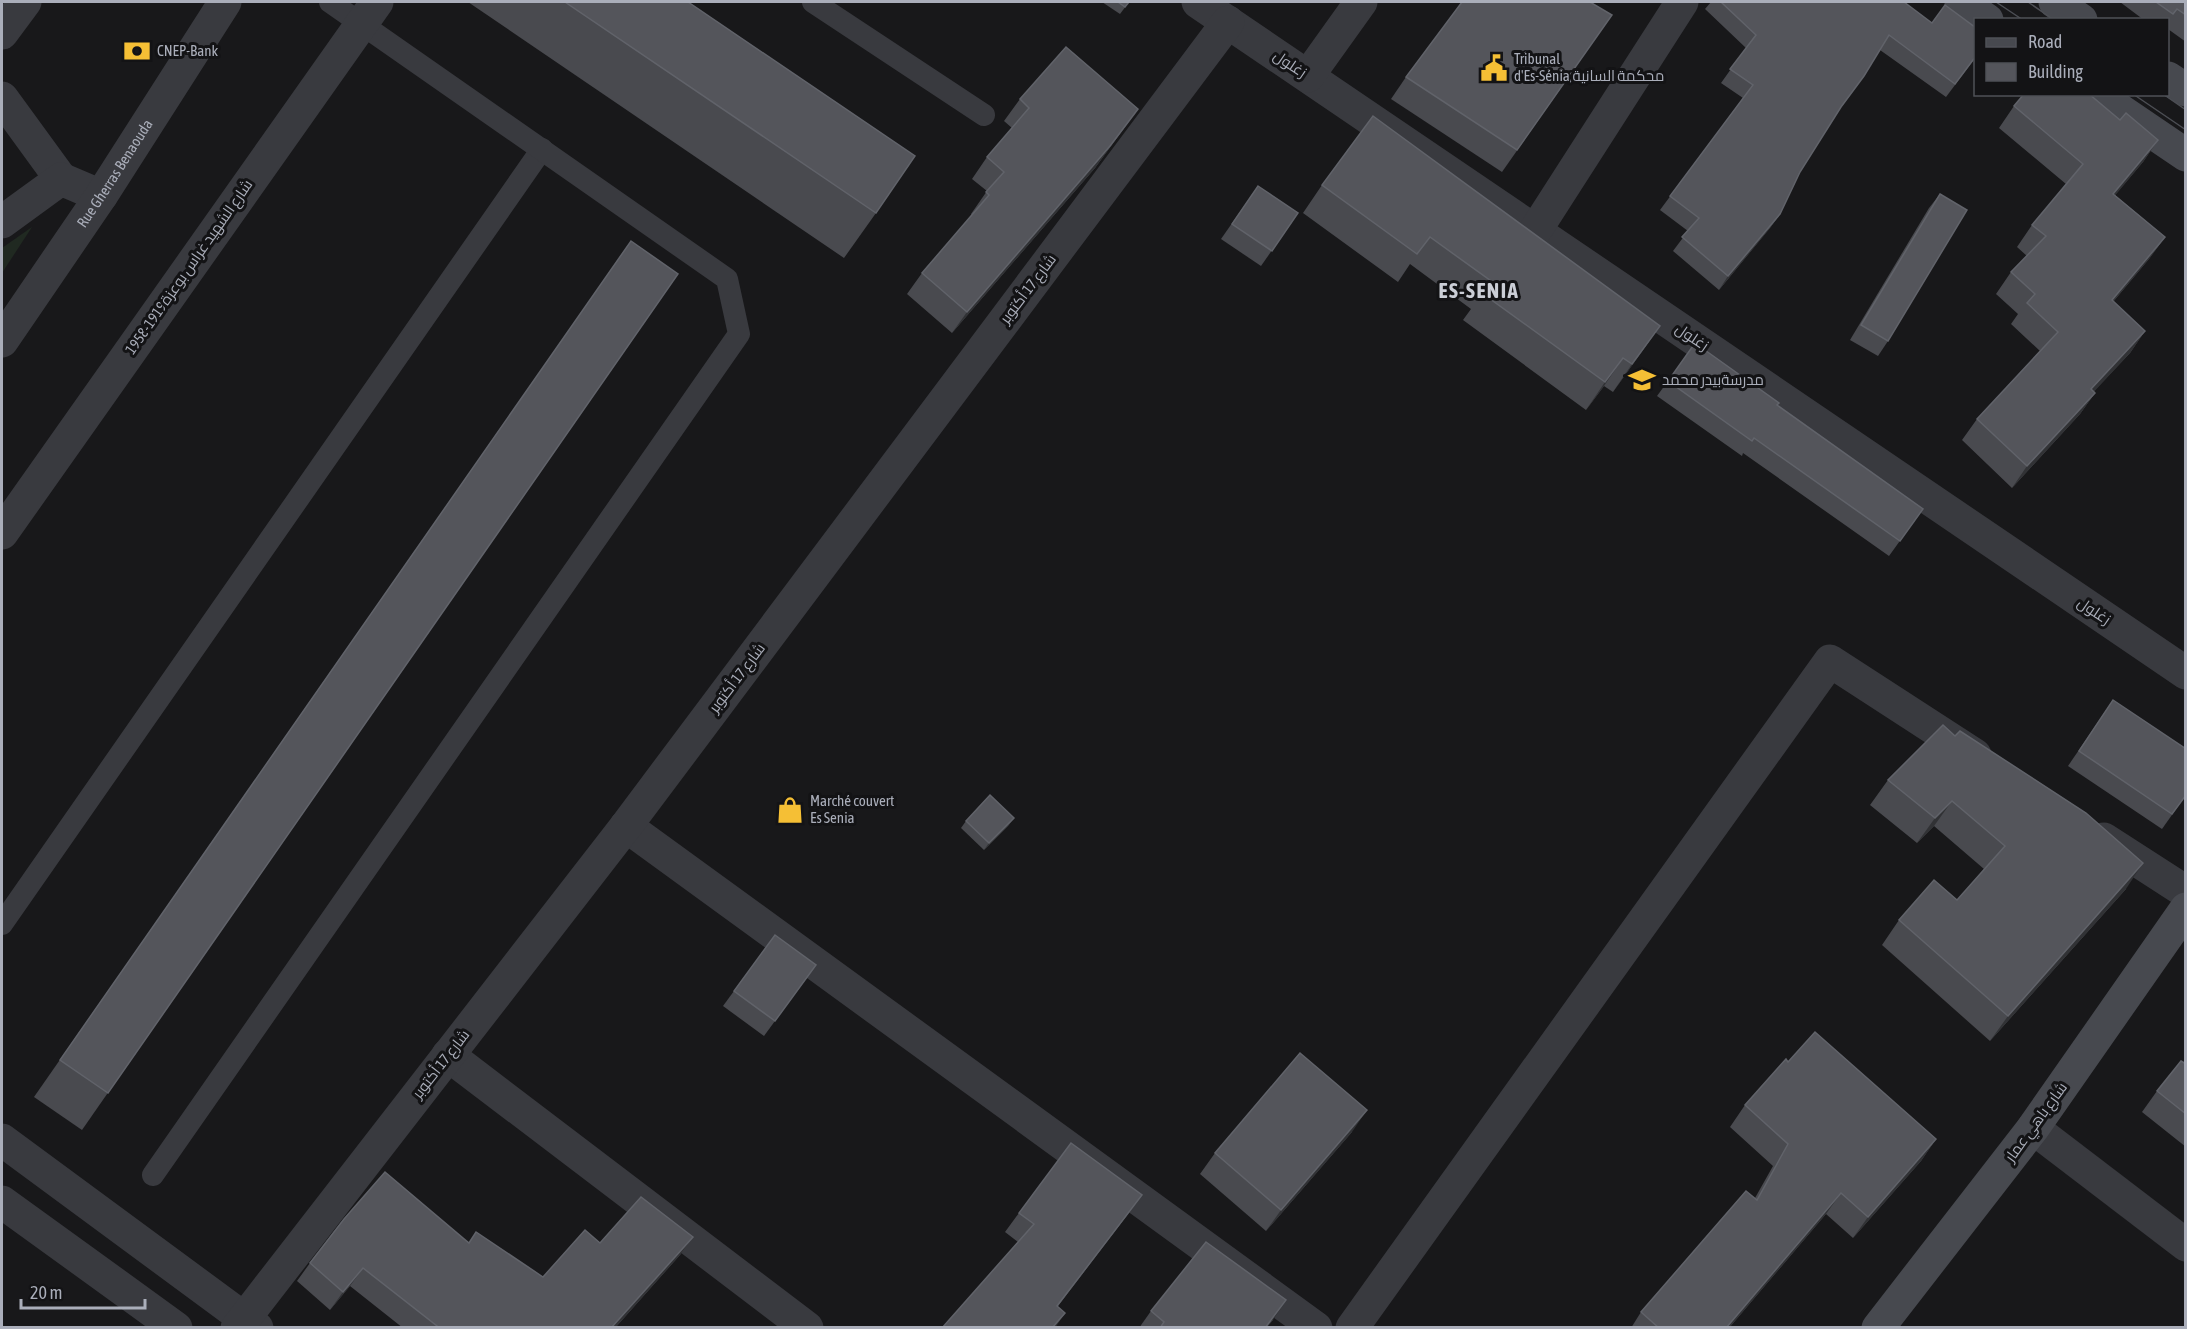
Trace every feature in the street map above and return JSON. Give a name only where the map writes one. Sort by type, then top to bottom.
[{"type":"main road","points":[[1961,2],[1984,18]]},
{"type":"main road","points":[[2055,2],[2078,18]]},
{"type":"main road","points":[[2169,79],[2186,90]]},
{"type":"main road","points":[[2099,96],[2186,156]]},
{"type":"main road","name":"شارع باهي عمار","points":[[1878,1328],[2032,1128],[2186,909]]},
{"type":"street","points":[[2,33],[25,2]]},
{"type":"street","name":"Rue Gherras Benaouda","points":[[2,341],[101,196],[225,2]]},
{"type":"street","name":"زغلول","points":[[1198,2],[2186,673]]},
{"type":"street","points":[[1308,76],[1361,2]]},
{"type":"street","points":[[1535,231],[1682,2]]},
{"type":"street","name":"شارع الشهيد غراس بوعزة1919-1958","points":[[2,533],[369,12]]},
{"type":"street","name":"شارع 17 أكتوبر","points":[[246,1324],[448,1055],[626,826],[1228,22]]},
{"type":"street","points":[[2,98],[61,179],[101,196]]},
{"type":"street","points":[[2,222],[61,179]]},
{"type":"street","points":[[1352,1328],[1830,661],[1998,770]]},
{"type":"street","points":[[2077,822],[2186,892]]},
{"type":"street","points":[[626,826],[1316,1328]]},
{"type":"street","points":[[448,1055],[807,1328]]},
{"type":"street","points":[[2032,1128],[2186,1245]]},
{"type":"street","points":[[2,1140],[246,1324]]},
{"type":"street","points":[[2,1202],[176,1328]]},
{"type":"lane","points":[[153,1175],[739,334],[727,279],[542,149],[369,12],[330,2]]},
{"type":"lane","points":[[813,2],[984,115]]},
{"type":"lane","points":[[2,924],[542,149]]},
{"type":"shaded area","points":[[32,227],[2,273],[2,248]]},
{"type":"building","points":[[565,2],[688,2],[915,156],[876,213]]},
{"type":"building","points":[[1118,2],[1129,2],[1125,7]]},
{"type":"building","name":"Tribunal d'Es-Sénia;محكمة السانية","points":[[1462,2],[1590,2],[1612,15],[1517,150],[1406,77]]},
{"type":"building","points":[[1721,2],[1904,2],[1932,23],[1945,5],[1974,27],[1974,59],[1955,84],[1889,35],[1800,172],[1780,214],[1728,276],[1682,237],[1699,218],[1670,196],[1753,85],[1730,69],[1756,35]]},
{"type":"building","points":[[2156,2],[2186,2],[2186,15],[2177,9],[2173,14]]},
{"type":"building","points":[[1066,47],[1138,109],[1110,146],[967,312],[922,273],[989,195],[986,192],[1004,172],[987,157],[1029,108],[1020,99]]},
{"type":"building","points":[[2022,96],[2091,96],[2120,120],[2126,113],[2158,140],[2113,194],[2165,237],[2112,300],[2145,331],[2091,389],[2095,393],[2027,466],[1977,419],[2058,332],[2027,303],[2035,294],[2011,272],[2046,236],[2032,225],[2083,164],[2014,106]]},
{"type":"building","points":[[1373,116],[1660,326],[1632,364],[1623,358],[1605,382],[1482,293],[1491,281],[1430,237],[1417,254],[1322,185]]},
{"type":"building","points":[[1258,186],[1298,213],[1272,251],[1232,224]]},
{"type":"building","points":[[1940,194],[1967,210],[1888,341],[1861,325]]},
{"type":"building","points":[[631,241],[678,274],[108,1093],[60,1060]]},
{"type":"building","points":[[1695,343],[1779,403],[1777,405],[1923,509],[1900,541],[1754,438],[1752,441],[1668,381]]},
{"type":"building","points":[[2113,700],[2186,749],[2186,795],[2172,814],[2079,751]]},
{"type":"building","points":[[1943,725],[1955,736],[1960,731],[2086,813],[2143,863],[2008,1016],[1899,920],[1934,880],[1957,900],[2005,846],[1952,801],[1935,818],[1888,780]]},
{"type":"building","points":[[990,795],[1014,818],[989,843],[966,821]]},
{"type":"building","points":[[775,935],[816,965],[775,1021],[734,991]]},
{"type":"building","points":[[1815,1032],[1936,1139],[1868,1217],[1841,1193],[1726,1328],[1659,1328],[1641,1312],[1746,1191],[1757,1200],[1788,1144],[1745,1105],[1786,1059],[1788,1062]]},
{"type":"building","points":[[1300,1053],[1367,1110],[1281,1210],[1215,1153]]},
{"type":"building","points":[[2181,1061],[2186,1064],[2186,1114],[2157,1091]]},
{"type":"building","points":[[1071,1143],[1142,1195],[1057,1306],[1065,1313],[1052,1328],[942,1328],[1034,1224],[1019,1213]]},
{"type":"building","points":[[385,1172],[469,1243],[476,1232],[543,1277],[585,1230],[600,1243],[641,1197],[693,1237],[611,1328],[436,1328],[437,1326],[363,1268],[343,1292],[310,1263]]},
{"type":"building","points":[[1206,1242],[1286,1300],[1265,1328],[1160,1328],[1164,1322],[1151,1311]]},
{"type":"tram line","points":[[1996,2],[2020,18]]},
{"type":"tram line","points":[[2028,2],[2051,18]]},
{"type":"tram line","points":[[2136,96],[2186,130]]},
{"type":"tram line","points":[[2166,96],[2186,110]]},
{"type":"place","name":"CNEP-Bank","points":[[137,51]]},
{"type":"place","name":"Tribunal d'Es-Sénia;محكمة السانية","points":[[1494,68]]},
{"type":"place","name":"مدرسةبيدر محمد","points":[[1642,380]]},
{"type":"place","name":"Marché couvert Es Senia","points":[[790,810]]},
{"type":"district","name":"ES-SENIA","points":[[1479,291]]}]
